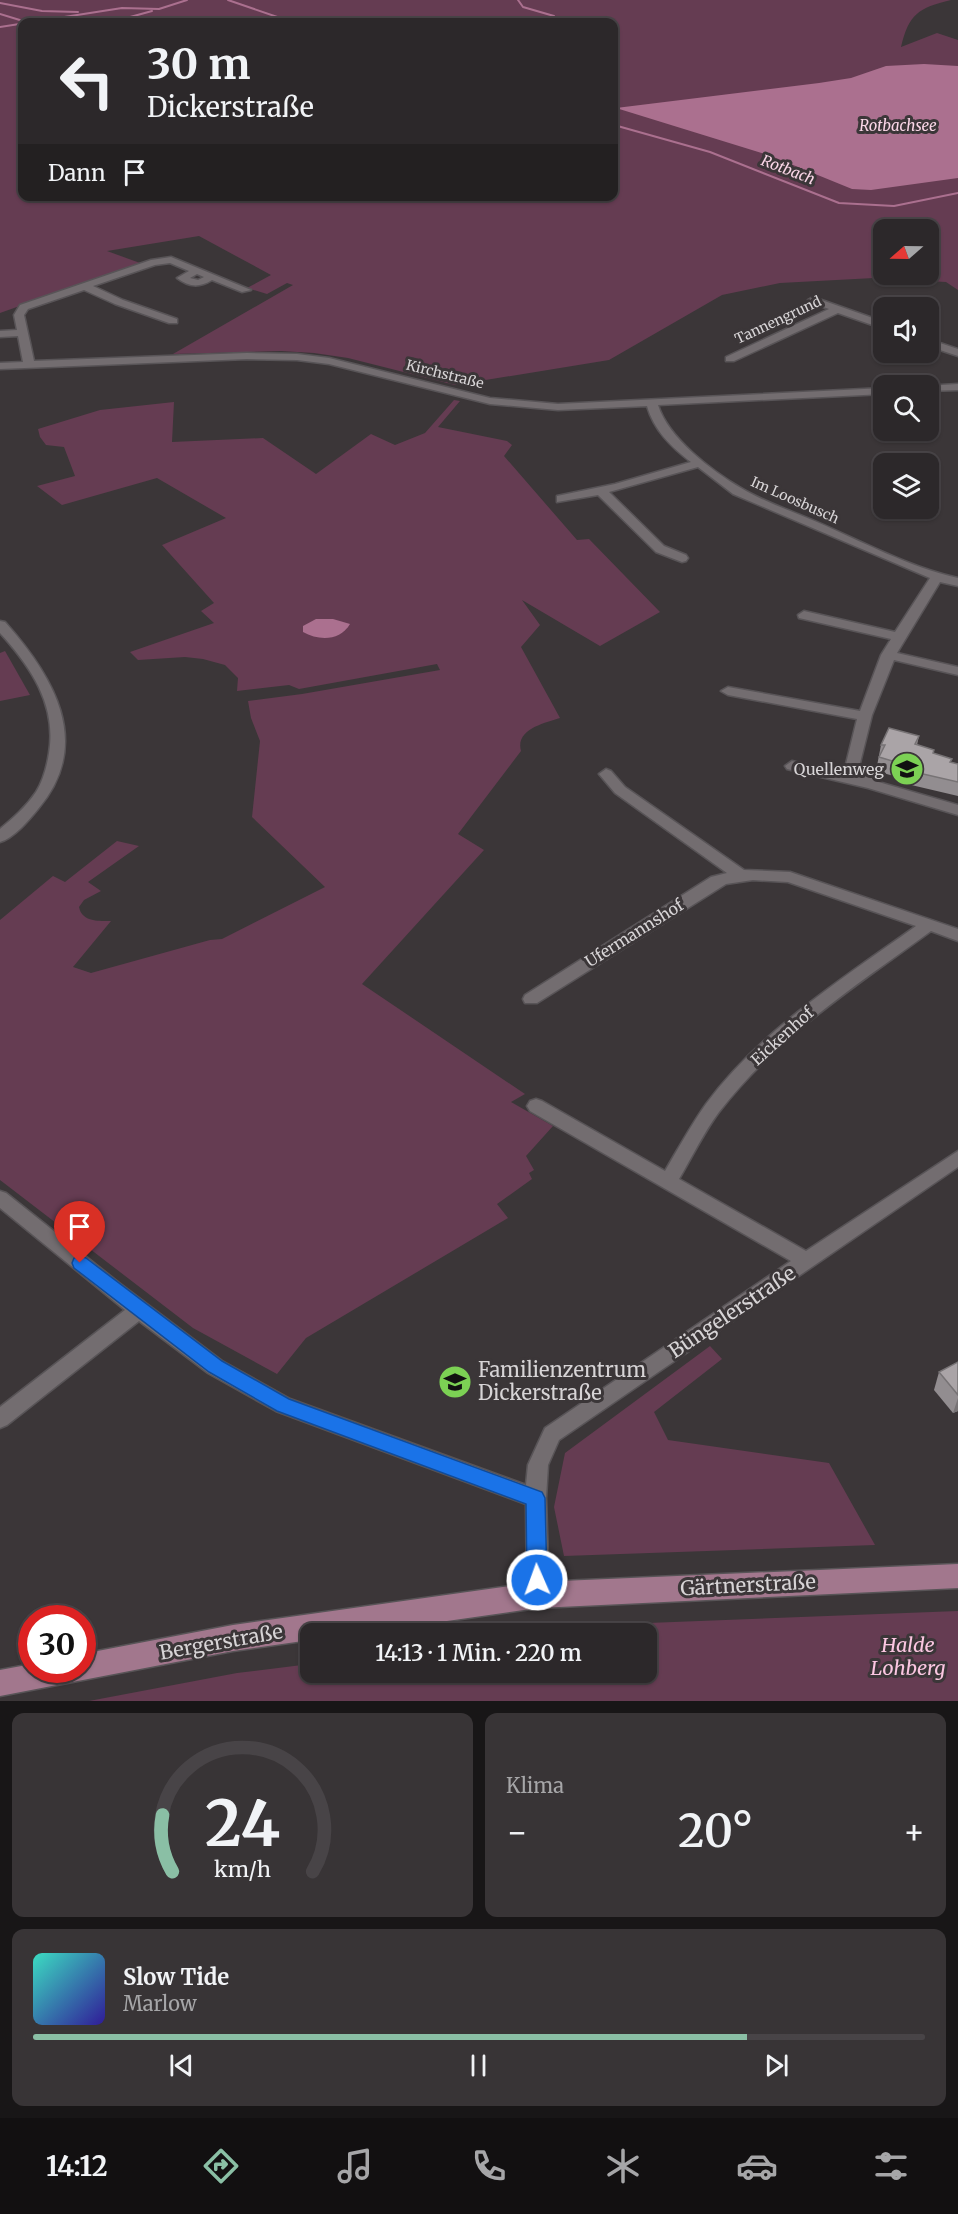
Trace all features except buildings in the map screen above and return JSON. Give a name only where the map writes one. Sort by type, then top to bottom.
[{"type":"main road","name":"Gärtnerstraße","points":[[538,1595],[958,1576]]},
{"type":"main road","name":"Bergerstraße","points":[[96,1664],[232,1638],[538,1595]]},
{"type":"main road","points":[[0,1683],[18,1680]]},
{"type":"street","points":[[29,364],[20,315],[24,307],[154,262],[171,260],[246,290]]},
{"type":"street","points":[[196,271],[182,278],[199,284],[211,276]]},
{"type":"street","points":[[84,286],[119,303],[173,321]]},
{"type":"street","name":"Tannengrund","points":[[813,300],[873,322]]},
{"type":"street","name":"Tannengrund","points":[[730,359],[838,309]]},
{"type":"street","points":[[0,334],[23,333]]},
{"type":"street","points":[[939,346],[958,353]]},
{"type":"street","name":"Kirchstraße","points":[[0,366],[247,356],[297,357],[329,361],[508,404],[558,407],[873,392]]},
{"type":"street","points":[[939,388],[958,387]]},
{"type":"street","name":"Im Loosbusch","points":[[652,403],[657,420],[676,445],[737,491],[937,577],[958,582]]},
{"type":"street","points":[[561,499],[700,463]]},
{"type":"street","points":[[600,490],[660,549],[682,558]]},
{"type":"street","points":[[870,784],[852,768],[858,737],[897,636],[937,577]]},
{"type":"street","points":[[804,615],[897,636]]},
{"type":"street","points":[[0,625],[36,667],[49,691],[58,715],[59,731],[58,750],[48,783],[29,810],[0,837]]},
{"type":"street","points":[[0,647],[15,641]]},
{"type":"street","points":[[888,655],[958,671]]},
{"type":"street","points":[[728,691],[866,716]]},
{"type":"street","points":[[792,766],[870,784],[958,810]]},
{"type":"street","points":[[606,774],[620,790],[739,874],[765,873],[790,877],[958,935]]},
{"type":"street","name":"Ufermannshof","points":[[531,999],[717,881],[739,874]]},
{"type":"street","name":"Eickenhof","points":[[669,1180],[712,1109],[753,1062],[801,1017],[929,925]]},
{"type":"street","points":[[537,1106],[807,1261]]},
{"type":"street","name":"Büngelerstraße","points":[[538,1595],[536,1498],[538,1465],[552,1434],[958,1158]]},
{"type":"street","points":[[0,1198],[139,1310],[215,1367],[283,1405],[536,1498]]},
{"type":"street","points":[[0,1419],[139,1310]]},
{"type":"green space","points":[[0,0],[951,0],[930,6],[917,14],[908,27],[901,47],[937,33],[958,40],[958,290],[946,282],[939,282],[939,219],[873,219],[873,278],[780,283],[722,295],[609,360],[455,385],[348,358],[314,353],[281,351],[173,354],[293,285],[287,283],[267,294],[247,288],[271,275],[199,236],[107,251],[140,263],[0,313]]},
{"type":"green space","points":[[454,400],[460,401],[438,427],[507,441],[512,445],[504,456],[577,540],[589,539],[660,612],[600,646],[522,600],[540,625],[521,647],[560,718],[533,728],[522,737],[521,751],[458,834],[484,850],[362,984],[525,1094],[511,1102],[553,1126],[526,1156],[534,1170],[529,1173],[532,1179],[497,1204],[508,1218],[306,1338],[277,1374],[193,1328],[0,1180],[0,920],[53,876],[65,882],[117,841],[139,846],[88,882],[101,891],[84,900],[79,907],[83,916],[87,918],[96,921],[111,921],[73,967],[91,973],[210,940],[222,939],[325,887],[252,817],[260,741],[251,718],[248,701],[440,670],[437,664],[299,689],[289,685],[237,691],[238,678],[225,665],[185,657],[138,660],[130,652],[214,623],[201,611],[214,603],[162,545],[226,518],[157,478],[62,505],[37,486],[75,476],[64,447],[46,445],[38,429],[100,410],[174,402],[172,442],[263,438],[316,474],[371,434],[395,445],[425,433]]},
{"type":"green space","points":[[5,651],[30,695],[0,701],[0,653]]},
{"type":"green space","points":[[710,1346],[722,1359],[654,1412],[668,1440],[829,1463],[875,1545],[564,1556],[554,1507],[565,1453]]},
{"type":"green space","name":"Halde Lohberg","points":[[958,1611],[958,1701],[89,1701],[237,1673],[300,1665],[300,1683],[657,1683],[657,1623],[648,1623]]},
{"type":"water","name":"Rotbachsee","points":[[924,64],[958,66],[958,178],[871,190],[852,189],[771,156],[618,109],[851,78],[886,66]]},
{"type":"water","points":[[316,619],[333,619],[350,624],[341,634],[329,638],[316,637],[303,632],[303,626]]},
{"type":"waterway","points":[[58,18],[122,8],[159,9],[187,0]]},
{"type":"waterway","name":"Rotbach","points":[[228,0],[280,18]]},
{"type":"waterway","points":[[518,0],[523,7],[554,18]]},
{"type":"waterway","points":[[0,3],[42,11],[78,12]]},
{"type":"waterway","points":[[127,18],[152,11]]},
{"type":"waterway","points":[[0,14],[18,19]]},
{"type":"waterway","points":[[0,27],[18,24]]},
{"type":"waterway","name":"Rotbach","points":[[618,126],[710,152],[839,203],[894,206],[958,193]]},
{"type":"place","name":"Quellenweg","points":[[907,769]]},
{"type":"place","name":"Familienzentrum Dickerstraße","points":[[455,1382]]},
{"type":"route","points":[[80,1263],[215,1367],[283,1405],[536,1498],[537,1580]]}]
